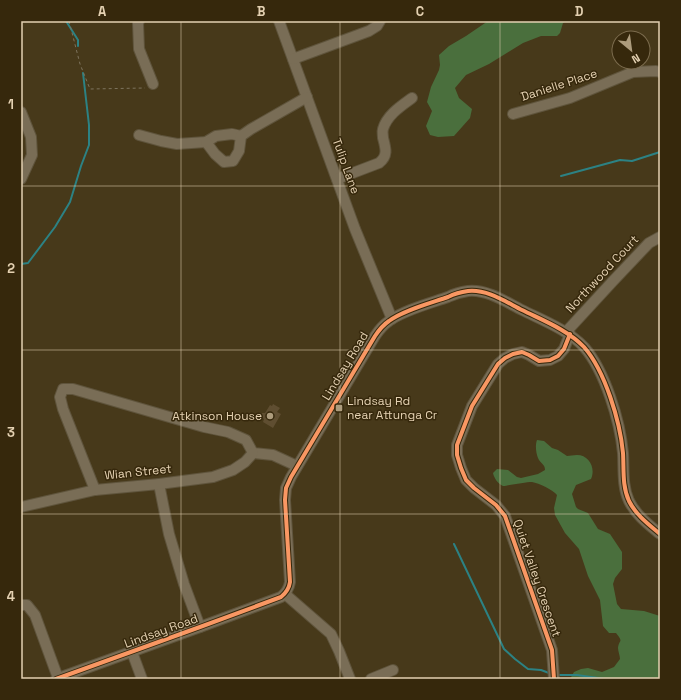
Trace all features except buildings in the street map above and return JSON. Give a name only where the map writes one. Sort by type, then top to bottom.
[{"type":"street","points":[[139,21],[139,49],[153,84]]},
{"type":"street","name":"Tulip Lane","points":[[279,21],[355,229],[392,319]]},
{"type":"street","points":[[293,60],[369,31],[377,26],[380,21]]},
{"type":"street","name":"Danielle Place","points":[[512,114],[570,98],[633,72],[660,72]]},
{"type":"street","points":[[206,142],[215,154],[224,162],[233,161],[239,151],[241,136],[306,97]]},
{"type":"street","points":[[337,179],[379,163],[383,160],[386,152],[382,131],[383,128],[391,115],[412,98]]},
{"type":"street","points":[[21,112],[31,137],[32,155],[21,179]]},
{"type":"street","points":[[139,135],[177,144],[206,142],[216,136],[232,134],[241,136]]},
{"type":"street","name":"Northwood Court","points":[[568,333],[613,281],[649,243],[660,237]]},
{"type":"street","name":"Lindsay Road","points":[[57,679],[200,627],[285,594],[290,587],[285,496],[288,483],[375,336],[383,326],[403,313],[468,291],[476,291],[493,296],[568,333],[583,346],[592,357],[616,414],[621,438],[625,487],[628,500],[641,518],[660,534]]},
{"type":"street","name":"Quiet Valley Crescent","points":[[554,679],[552,650],[505,516],[496,505],[466,480],[457,455],[457,445],[472,406],[498,364],[513,354],[522,352],[539,361],[550,360],[558,356],[564,349],[568,333]]},
{"type":"street","points":[[95,490],[63,409],[60,397],[63,389],[73,389],[204,427],[228,432],[246,440],[253,453],[273,455],[297,466]]},
{"type":"street","name":"Wian Street","points":[[21,507],[95,490],[213,477],[233,470],[245,462],[253,453]]},
{"type":"street","points":[[159,484],[169,534],[184,584],[200,627]]},
{"type":"street","points":[[285,594],[331,634],[350,679]]},
{"type":"street","points":[[21,605],[27,605],[35,616],[57,679]]},
{"type":"street","points":[[132,652],[142,679]]},
{"type":"street","points":[[371,679],[393,670]]},
{"type":"path","points":[[69,21],[80,64],[90,89],[146,88],[153,84]]},
{"type":"green space","points":[[488,21],[566,21],[563,23],[560,33],[557,36],[541,36],[523,43],[489,64],[466,75],[455,88],[459,98],[472,109],[470,118],[454,136],[438,137],[430,135],[426,126],[432,111],[427,102],[431,87],[439,70],[439,55],[449,46]]},
{"type":"green space","points":[[537,440],[544,441],[552,448],[567,456],[577,455],[585,457],[590,463],[593,471],[591,479],[576,485],[572,494],[576,507],[588,513],[598,529],[610,534],[622,552],[622,569],[615,578],[613,584],[617,604],[621,609],[644,611],[660,616],[660,679],[570,679],[574,672],[581,669],[588,668],[602,672],[614,667],[620,659],[618,648],[620,638],[616,633],[609,633],[603,626],[600,600],[588,576],[579,549],[565,533],[555,515],[554,508],[557,495],[546,487],[532,482],[503,486],[494,477],[493,473],[497,469],[508,470],[517,477],[521,478],[538,474],[545,470],[537,456]]},
{"type":"waterway","points":[[66,21],[78,40],[78,46]]},
{"type":"waterway","points":[[21,264],[28,263],[55,227],[70,202],[89,145],[89,125],[83,73]]},
{"type":"waterway","points":[[561,176],[620,160],[632,161],[660,152]]},
{"type":"waterway","points":[[454,544],[504,649],[528,669],[541,670],[549,673]]},
{"type":"waterway","points":[[557,675],[577,675],[605,679]]},
{"type":"cycle path","points":[[56,679],[281,597],[288,589],[290,582],[285,500],[286,488],[291,477],[375,336],[385,324],[402,313],[468,291],[489,294],[563,330],[578,341],[592,357],[605,383],[619,426],[623,453],[624,483],[629,501],[639,515],[660,534]]},
{"type":"cycle path","points":[[554,679],[552,650],[505,516],[496,505],[466,480],[457,455],[457,445],[472,406],[498,364],[505,358],[522,352],[539,361],[550,360],[558,356],[564,349],[570,334]]},
{"type":"place","name":"Lindsay Rd near Attunga Cr","points":[[339,408]]},
{"type":"place","name":"Atkinson House","points":[[270,416]]}]
